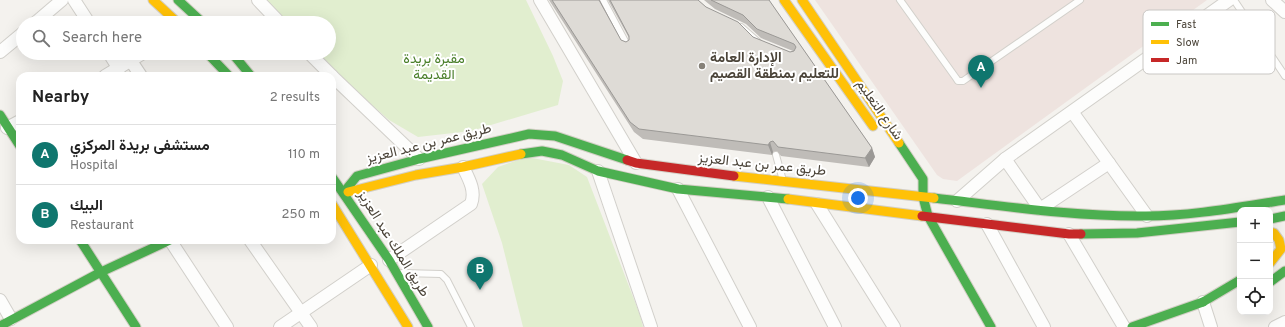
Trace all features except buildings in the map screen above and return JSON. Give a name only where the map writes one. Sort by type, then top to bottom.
[{"type":"main road","points":[[153,0],[170,16]]},
{"type":"main road","points":[[178,0],[195,16]]},
{"type":"main road","name":"شارع التعليم","points":[[784,0],[878,133]]},
{"type":"main road","name":"شارع التعليم","points":[[802,0],[923,179],[923,197],[928,216],[991,327]]},
{"type":"main road","points":[[214,60],[225,72]]},
{"type":"main road","points":[[238,60],[248,72]]},
{"type":"main road","points":[[0,115],[16,140]]},
{"type":"main road","name":"طريق عمر بن عبد العزيز","points":[[344,192],[357,176],[419,159],[528,134],[555,136],[636,163],[699,172],[1081,214],[1148,216],[1221,210],[1285,200]]},
{"type":"main road","name":"طريق عمر بن عبد العزيز","points":[[344,192],[416,175],[463,167],[510,155],[542,151],[562,155],[598,171],[678,189],[768,197],[1068,234],[1137,233],[1237,222]]},
{"type":"main road","name":"طريق الملك عبد العزيز","points":[[336,182],[389,260],[428,327]]},
{"type":"main road","name":"شارع التعليم","points":[[914,184],[923,197]]},
{"type":"main road","points":[[1221,210],[1258,196],[1278,191]]},
{"type":"main road","points":[[336,210],[408,327]]},
{"type":"main road","points":[[1273,218],[1285,216]]},
{"type":"main road","points":[[1137,233],[1204,236]]},
{"type":"main road","points":[[1273,233],[1279,240],[1281,249],[1273,261]]},
{"type":"main road","points":[[83,244],[136,327]]},
{"type":"main road","points":[[0,326],[101,272],[161,244]]},
{"type":"main road","points":[[1273,280],[1285,272]]},
{"type":"main road","points":[[1203,302],[1237,282]]},
{"type":"main road","points":[[1132,327],[1237,292]]},
{"type":"street","points":[[43,16],[62,0]]},
{"type":"street","points":[[74,0],[84,16]]},
{"type":"street","points":[[258,0],[273,16]]},
{"type":"street","points":[[540,0],[636,163]]},
{"type":"street","points":[[1215,10],[1229,0]]},
{"type":"street","points":[[1272,0],[1285,12]]},
{"type":"street","points":[[0,52],[16,39]]},
{"type":"street","points":[[113,60],[119,69]]},
{"type":"street","points":[[316,60],[328,72]]},
{"type":"street","points":[[113,72],[131,61],[138,72]]},
{"type":"street","points":[[957,201],[1005,159],[1073,113],[1143,62]]},
{"type":"street","points":[[336,80],[419,159]]},
{"type":"street","points":[[1073,113],[1148,216]]},
{"type":"street","points":[[8,128],[16,123]]},
{"type":"street","points":[[1005,159],[1040,209],[1109,163]]},
{"type":"street","points":[[389,260],[471,204],[473,198],[472,186],[463,167]]},
{"type":"street","points":[[598,171],[651,327]]},
{"type":"street","points":[[678,189],[750,327]]},
{"type":"street","points":[[768,197],[835,327]]},
{"type":"street","points":[[816,204],[894,327]]},
{"type":"street","points":[[987,224],[1044,327]]},
{"type":"street","points":[[1068,234],[1124,327]]},
{"type":"street","points":[[173,244],[227,327]]},
{"type":"street","points":[[253,244],[311,327]]},
{"type":"street","points":[[280,327],[371,265]]},
{"type":"street","points":[[0,300],[11,319]]},
{"type":"street","points":[[1203,302],[1211,327]]},
{"type":"street","points":[[1275,327],[1285,322]]},
{"type":"lane","points":[[603,0],[628,47]]},
{"type":"lane","points":[[900,0],[958,81],[964,81],[1079,0]]},
{"type":"lane","points":[[1234,0],[1241,10]]},
{"type":"lane","points":[[732,23],[744,28],[758,42],[766,45]]},
{"type":"lane","points":[[1275,61],[1285,76]]},
{"type":"lane","points":[[776,155],[782,181]]},
{"type":"lane","points":[[397,273],[441,274],[447,280],[471,327]]},
{"type":"shaded area","points":[[815,0],[1207,0],[1193,10],[1143,10],[1143,46],[957,181],[943,179],[937,175]]},
{"type":"green space","name":"مقبرة بريدة القديمة","points":[[264,0],[526,0],[553,56],[563,81],[558,105],[471,131],[418,137],[389,120],[321,60],[336,60],[336,16],[279,16]]},
{"type":"green space","points":[[527,157],[569,165],[587,177],[640,315],[643,327],[523,327],[502,243],[482,184],[498,167]]},
{"type":"traffic: fast","points":[[178,0],[195,16]]},
{"type":"traffic: fast","points":[[214,60],[225,72]]},
{"type":"traffic: fast","points":[[238,60],[248,72]]},
{"type":"traffic: fast","points":[[0,115],[16,140]]},
{"type":"traffic: fast","points":[[344,192],[357,176],[419,159],[529,134],[555,136],[627,160]]},
{"type":"traffic: fast","points":[[899,143],[923,179],[923,197],[928,216],[991,327]]},
{"type":"traffic: fast","points":[[521,154],[542,151],[562,155],[598,171],[678,189],[788,199]]},
{"type":"traffic: fast","points":[[336,183],[389,260],[428,327]]},
{"type":"traffic: fast","points":[[934,198],[1066,213],[1119,216],[1163,216],[1198,213],[1285,200]]},
{"type":"traffic: fast","points":[[1273,218],[1285,216]]},
{"type":"traffic: fast","points":[[1081,234],[1137,233],[1237,222]]},
{"type":"traffic: fast","points":[[83,244],[136,327]]},
{"type":"traffic: fast","points":[[0,326],[101,272],[161,244]]},
{"type":"traffic: fast","points":[[1273,280],[1285,271]]},
{"type":"traffic: fast","points":[[1203,302],[1237,282]]},
{"type":"traffic: fast","points":[[1132,327],[1203,302]]},
{"type":"traffic: slow","points":[[153,0],[170,16]]},
{"type":"traffic: slow","points":[[784,0],[873,126]]},
{"type":"traffic: slow","points":[[802,0],[899,143]]},
{"type":"traffic: slow","points":[[348,192],[416,175],[463,167],[521,154]]},
{"type":"traffic: slow","points":[[734,176],[934,198]]},
{"type":"traffic: slow","points":[[788,199],[922,216]]},
{"type":"traffic: slow","points":[[336,210],[408,327]]},
{"type":"traffic: slow","points":[[1273,233],[1279,240],[1281,249],[1273,259]]},
{"type":"traffic: jam","points":[[627,160],[636,163],[734,176]]},
{"type":"traffic: jam","points":[[922,216],[1069,234],[1081,234]]},
{"type":"place","name":"الإدارة العامة للتعليم بمنطقة القصيم","points":[[702,66]]},
{"type":"place","name":"مستشفى بريدة المركزي","points":[[981,88]]},
{"type":"place","name":"البيك","points":[[480,290]]}]
